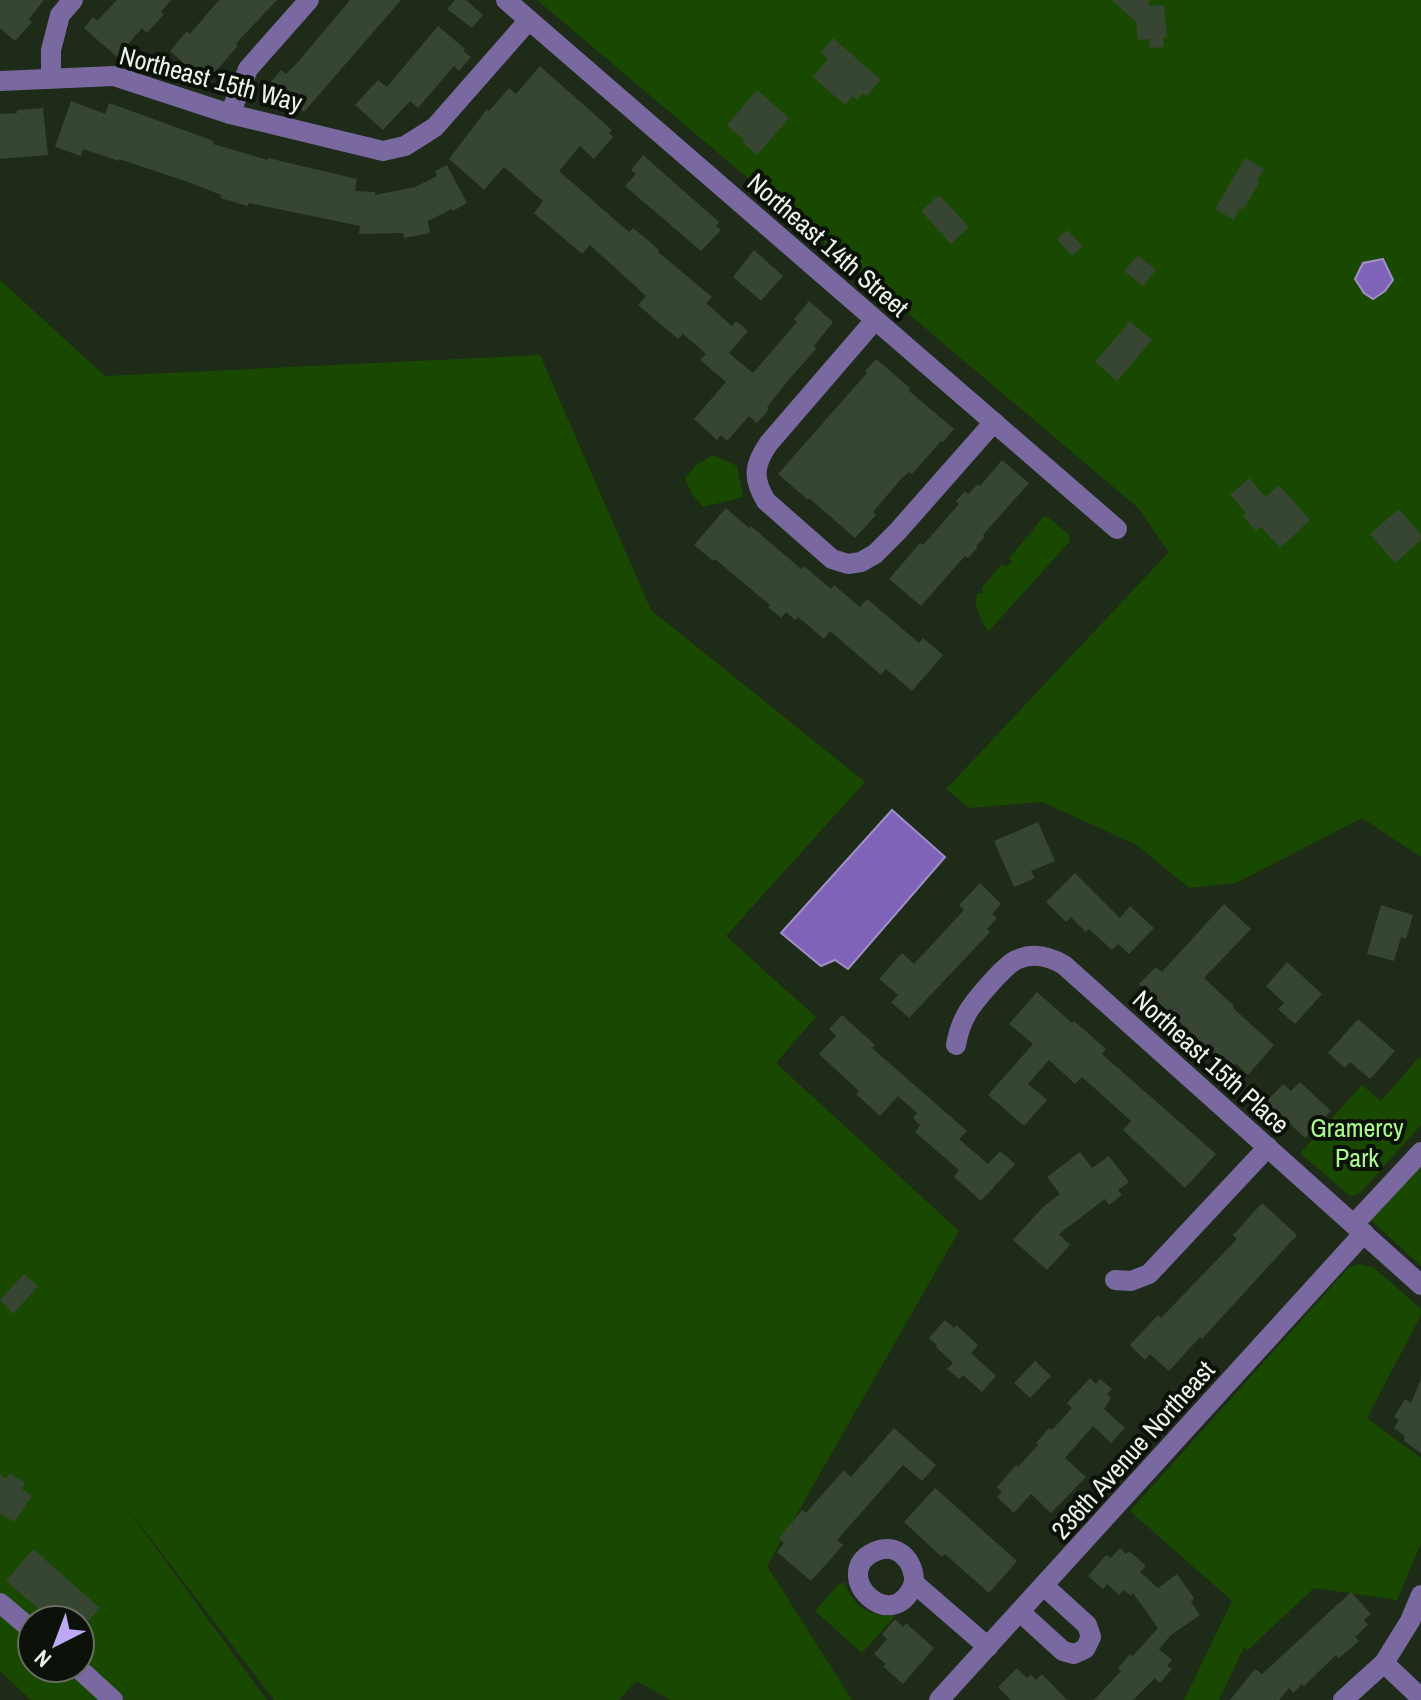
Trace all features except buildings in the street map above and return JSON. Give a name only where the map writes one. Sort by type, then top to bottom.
[{"type":"street","points":[[51,78],[51,50],[60,15],[73,0]]},
{"type":"street","points":[[230,114],[248,69],[309,0]]},
{"type":"street","name":"Northeast 14th Street","points":[[506,0],[1117,529]]},
{"type":"street","name":"Northeast 15th Way","points":[[0,81],[114,76],[230,114],[383,151],[405,146],[435,127],[529,20]]},
{"type":"street","points":[[875,320],[769,443],[759,458],[756,472],[758,489],[766,501],[832,559],[848,564],[861,562],[875,554],[994,422]]},
{"type":"street","name":"Northeast 15th Place","points":[[956,1045],[968,1012],[1002,972],[1015,960],[1032,955],[1049,957],[1064,965],[1421,1285]]},
{"type":"street","points":[[1115,1280],[1131,1281],[1149,1274],[1268,1147]]},
{"type":"street","name":"236th Avenue Northeast","points":[[939,1700],[1044,1586],[1359,1229],[1421,1152]]},
{"type":"street","points":[[914,1583],[988,1647]]},
{"type":"street","points":[[1020,1612],[1063,1651],[1074,1654],[1085,1649],[1091,1637],[1087,1625],[1044,1586]]},
{"type":"street","points":[[1343,1700],[1384,1663],[1410,1621],[1421,1595]]},
{"type":"street","points":[[0,1603],[16,1616]]},
{"type":"street","points":[[1384,1663],[1421,1698]]},
{"type":"street","points":[[96,1684],[113,1700]]},
{"type":"green space","points":[[537,0],[1421,0],[1421,857],[1362,818],[1236,883],[1189,888],[1137,845],[1042,802],[969,808],[946,789],[1169,552],[1137,507]]},
{"type":"green space","points":[[0,280],[105,376],[540,355],[651,610],[865,782],[726,936],[816,1017],[776,1063],[959,1231],[767,1566],[852,1700],[671,1700],[636,1681],[619,1700],[274,1700],[118,1496],[267,1700],[31,1700],[0,1671]]},
{"type":"green space","points":[[713,455],[737,466],[743,497],[703,507],[685,479],[695,466]]},
{"type":"green space","points":[[1043,517],[1048,517],[1069,535],[1070,541],[988,632],[977,607],[978,593],[982,593],[981,589],[1002,564],[1006,567],[1012,561],[1009,558],[1035,531]]},
{"type":"green space","name":"Gramercy Park","points":[[1419,1057],[1421,1125],[1360,1193],[1349,1195],[1300,1153],[1362,1085],[1381,1101]]},
{"type":"green space","points":[[1421,1166],[1421,1266],[1371,1220]]},
{"type":"green space","points":[[1358,1264],[1373,1267],[1421,1309],[1421,1315],[1367,1418],[1421,1458],[1421,1543],[1397,1600],[1314,1588],[1248,1650],[1244,1647],[1219,1700],[1184,1700],[1232,1601],[1130,1511],[1348,1268]]},
{"type":"green space","points":[[844,1582],[858,1604],[869,1612],[895,1616],[862,1653],[815,1611]]},
{"type":"shaded area","points":[[1383,259],[1393,280],[1385,291],[1373,299],[1364,293],[1355,279],[1363,263]]},
{"type":"shaded area","points":[[892,810],[945,857],[848,969],[835,960],[821,966],[781,933]]}]
